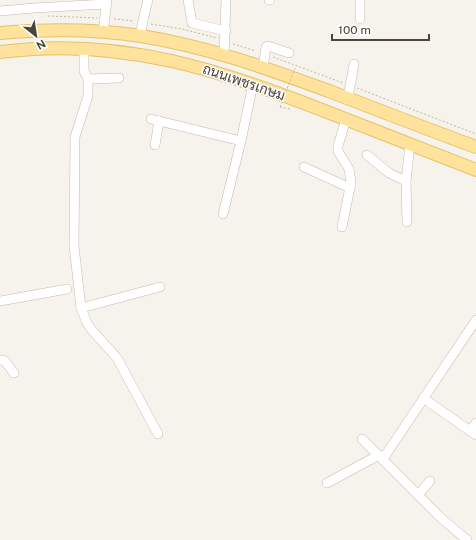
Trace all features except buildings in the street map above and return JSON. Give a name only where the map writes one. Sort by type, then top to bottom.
[{"type":"main road","name":"ถนนเพชรเกษม","points":[[0,33],[55,30],[103,32],[140,36],[179,44],[224,55],[263,67],[476,147]]},
{"type":"main road","name":"ถนนเพชรเกษม","points":[[0,52],[36,48],[84,48],[162,58],[193,65],[252,84],[476,170]]},
{"type":"street","points":[[140,36],[144,16],[151,0]]},
{"type":"street","points":[[188,0],[192,23],[226,31]]},
{"type":"street","points":[[224,55],[226,0]]},
{"type":"street","points":[[360,0],[360,19]]},
{"type":"street","points":[[0,12],[33,4],[106,2],[103,32]]},
{"type":"street","points":[[263,67],[266,47],[268,46],[289,53]]},
{"type":"street","points":[[84,48],[84,71],[88,79],[88,96],[74,137],[74,246],[81,308],[91,329],[117,358],[158,434]]},
{"type":"street","points":[[348,98],[354,64]]},
{"type":"street","points":[[88,79],[119,78]]},
{"type":"street","points":[[223,214],[241,141],[252,84]]},
{"type":"street","points":[[342,226],[350,182],[349,170],[338,151],[338,146],[340,135],[346,119]]},
{"type":"street","points":[[155,145],[155,120],[241,141]]},
{"type":"street","points":[[407,222],[406,181],[410,144]]},
{"type":"street","points":[[367,155],[389,173],[406,181]]},
{"type":"street","points":[[304,167],[350,188]]},
{"type":"street","points":[[81,308],[160,287]]},
{"type":"street","points":[[0,301],[67,289]]},
{"type":"street","points":[[327,482],[381,457],[476,320]]},
{"type":"street","points":[[0,360],[5,361],[14,373]]},
{"type":"street","points":[[423,398],[473,433],[476,423]]},
{"type":"street","points":[[362,439],[441,518],[467,540]]},
{"type":"street","points":[[418,495],[430,481]]},
{"type":"path","points":[[290,109],[280,107],[295,68]]}]
